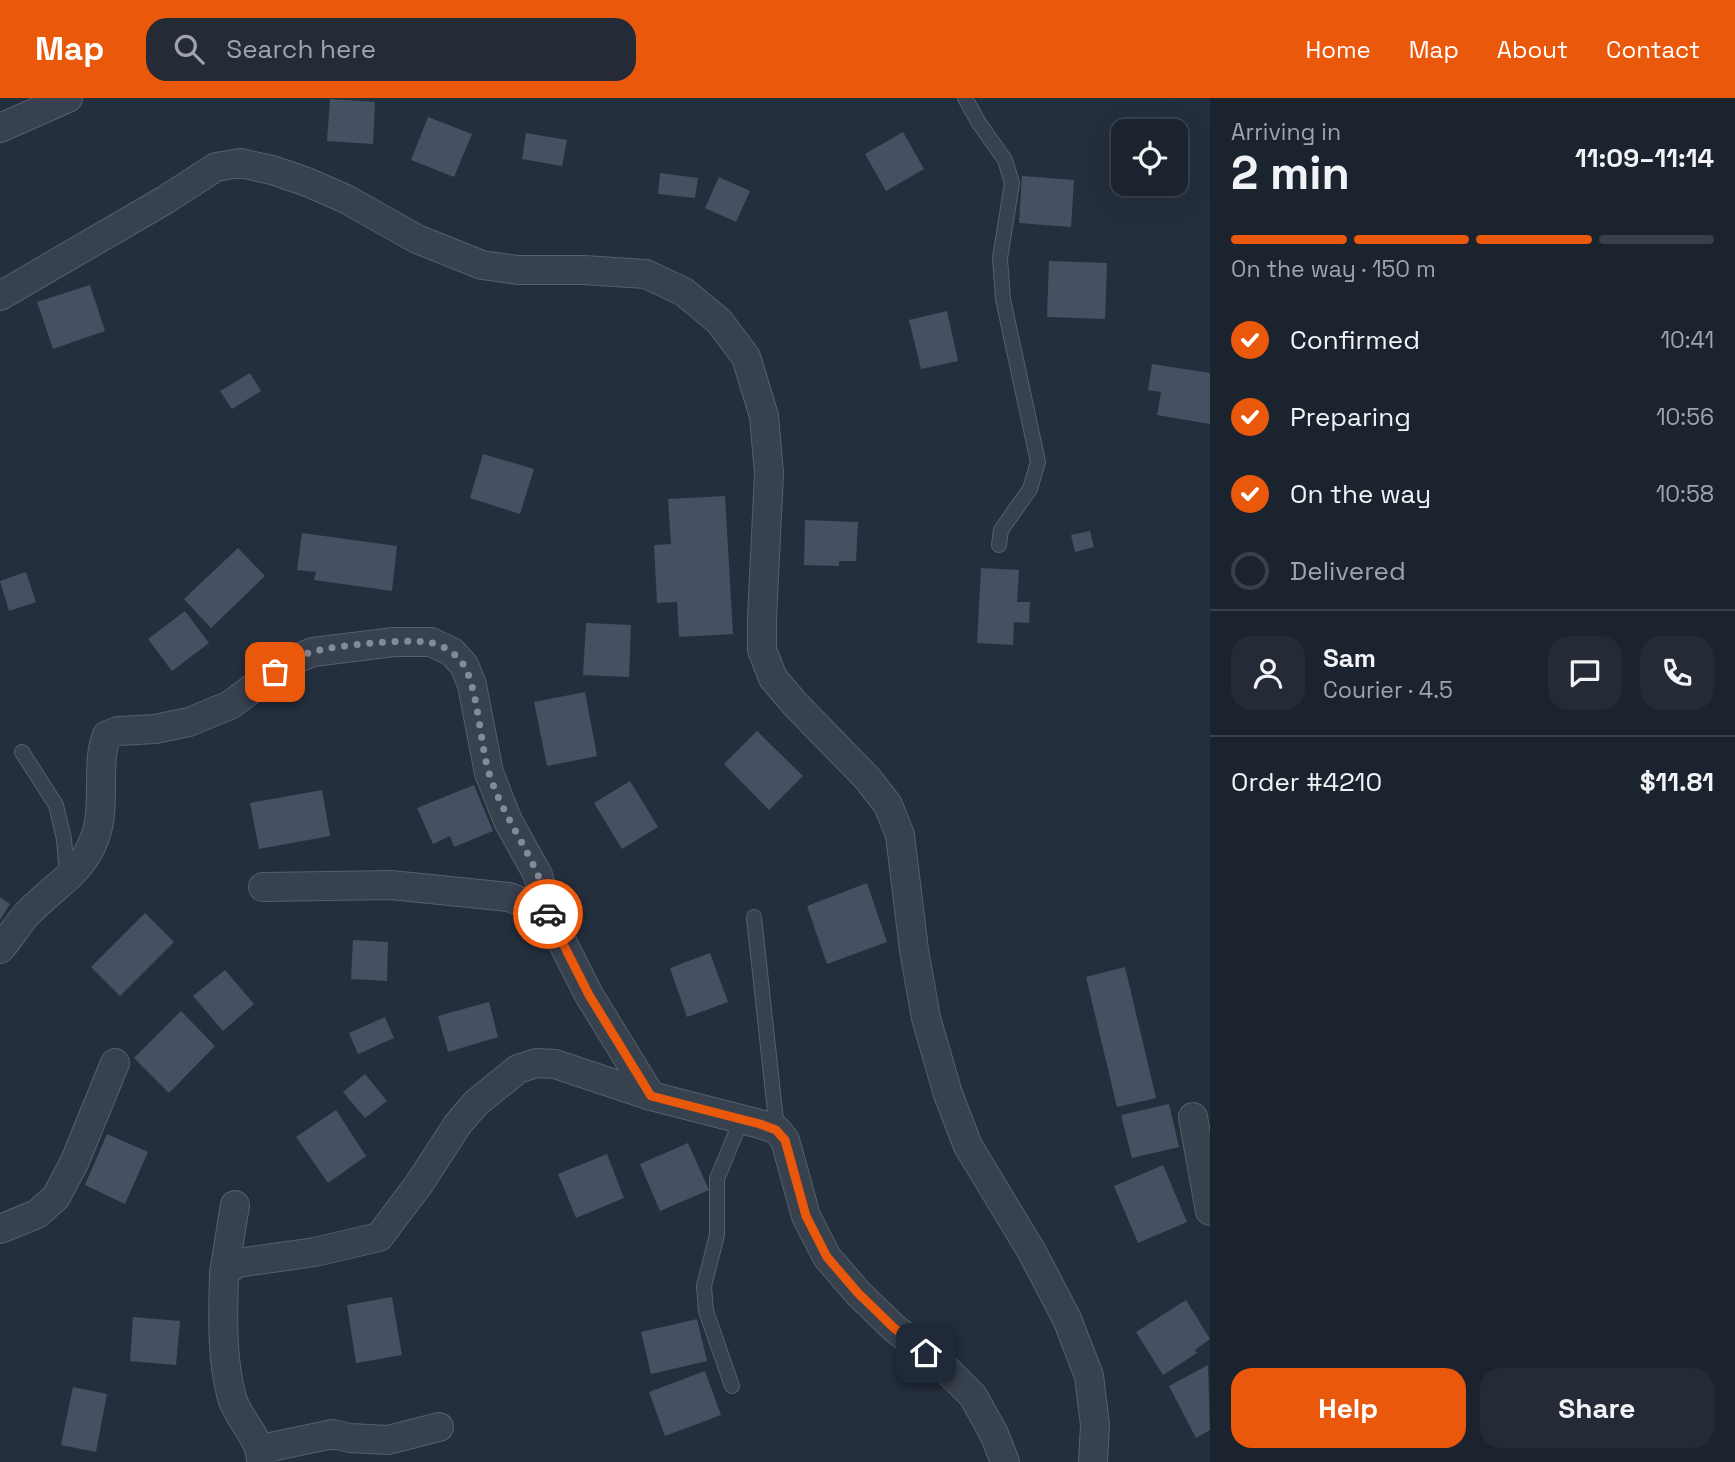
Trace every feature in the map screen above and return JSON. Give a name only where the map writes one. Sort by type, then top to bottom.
[{"type":"street","points":[[0,128],[68,98]]},
{"type":"street","points":[[0,296],[165,200],[216,167],[240,163],[307,182],[346,199],[417,239],[482,265],[518,270],[646,274],[684,292],[719,321],[746,357],[764,416],[769,473],[762,650],[773,678],[868,779],[888,805],[900,835],[914,950],[926,1018],[948,1094],[968,1146],[1032,1252],[1067,1319],[1088,1376],[1095,1425],[1093,1462]]},
{"type":"street","points":[[0,949],[26,915],[67,880],[88,854],[98,829],[103,800],[103,746],[107,735],[118,731],[155,729],[189,722],[230,705],[288,662],[313,652],[394,642],[430,642],[452,652],[464,665],[471,685],[489,773],[508,821],[538,875],[547,912],[589,995],[651,1096]]},
{"type":"street","points":[[263,887],[391,885],[509,897],[547,912]]},
{"type":"street","points":[[0,1229],[37,1214],[56,1197],[74,1163],[115,1063]]},
{"type":"street","points":[[224,1273],[237,1263],[315,1252],[379,1237],[419,1184],[458,1124],[476,1103],[518,1069],[536,1063],[555,1064],[651,1096],[742,1118],[776,1130],[785,1140],[806,1216],[827,1257],[858,1293],[894,1328],[942,1365],[973,1396],[994,1434],[1004,1462]]},
{"type":"street","points":[[1193,1117],[1210,1211]]},
{"type":"street","points":[[235,1205],[224,1273],[225,1370],[234,1403],[261,1455],[334,1434],[350,1438],[388,1440],[439,1427]]},
{"type":"lane","points":[[965,98],[1005,160],[1012,183],[1000,258],[1003,299],[1038,462],[1030,489],[1001,530],[999,545]]},
{"type":"lane","points":[[22,752],[56,805],[64,839],[67,880]]},
{"type":"lane","points":[[754,917],[776,1130]]},
{"type":"lane","points":[[732,1386],[706,1311],[704,1286],[717,1235],[717,1179],[742,1118]]},
{"type":"building","points":[[330,99],[375,102],[373,144],[327,141]]},
{"type":"building","points":[[428,117],[472,134],[454,177],[411,160]]},
{"type":"building","points":[[903,132],[924,169],[886,191],[865,154]]},
{"type":"building","points":[[526,133],[567,140],[562,166],[522,159]]},
{"type":"building","points":[[660,173],[698,178],[695,198],[658,194]]},
{"type":"building","points":[[1022,176],[1074,180],[1071,227],[1019,223]]},
{"type":"building","points":[[719,177],[750,191],[736,222],[705,208]]},
{"type":"building","points":[[1049,261],[1107,263],[1105,319],[1047,317]]},
{"type":"building","points":[[90,285],[105,331],[53,349],[37,302]]},
{"type":"building","points":[[947,311],[958,361],[921,369],[909,320]]},
{"type":"building","points":[[1152,364],[1210,373],[1210,424],[1157,415],[1161,392],[1148,390]]},
{"type":"building","points":[[250,373],[261,391],[232,409],[220,391]]},
{"type":"building","points":[[483,454],[534,469],[520,514],[470,498]]},
{"type":"building","points":[[725,496],[733,634],[679,637],[677,602],[657,603],[654,545],[671,544],[668,499]]},
{"type":"building","points":[[805,520],[858,522],[856,561],[839,561],[839,566],[804,565]]},
{"type":"building","points":[[1090,531],[1094,547],[1075,552],[1071,535]]},
{"type":"building","points":[[302,533],[397,546],[392,591],[314,580],[316,572],[297,570]]},
{"type":"building","points":[[238,548],[265,576],[211,628],[184,599]]},
{"type":"building","points":[[981,568],[1019,570],[1017,602],[1030,602],[1029,623],[1014,622],[1013,645],[977,643]]},
{"type":"building","points":[[26,572],[36,602],[9,611],[0,581]]},
{"type":"building","points":[[185,611],[209,643],[172,671],[148,639]]},
{"type":"building","points":[[586,623],[631,625],[629,677],[583,675]]},
{"type":"building","points":[[585,692],[597,756],[547,766],[534,702]]},
{"type":"building","points":[[757,731],[803,776],[769,810],[724,764]]},
{"type":"building","points":[[630,781],[658,827],[622,849],[594,803]]},
{"type":"building","points":[[474,785],[493,831],[454,847],[450,836],[433,844],[417,808]]},
{"type":"building","points":[[322,790],[330,836],[259,849],[250,803]]},
{"type":"building","points":[[867,883],[887,942],[827,964],[807,906]]},
{"type":"building","points":[[0,897],[10,904],[0,920]]},
{"type":"building","points":[[145,913],[174,942],[120,996],[91,967]]},
{"type":"building","points":[[353,940],[388,942],[387,981],[351,979]]},
{"type":"building","points":[[710,953],[728,1002],[687,1017],[670,968]]},
{"type":"building","points":[[1125,967],[1156,1098],[1117,1107],[1086,977]]},
{"type":"building","points":[[225,970],[254,1004],[223,1031],[193,996]]},
{"type":"building","points":[[489,1002],[498,1037],[448,1052],[438,1016]]},
{"type":"building","points":[[181,1011],[215,1046],[169,1093],[134,1058]]},
{"type":"building","points":[[385,1017],[394,1038],[358,1054],[349,1033]]},
{"type":"building","points":[[365,1074],[387,1101],[365,1118],[343,1092]]},
{"type":"building","points":[[1169,1104],[1179,1147],[1132,1158],[1121,1115]]},
{"type":"building","points":[[336,1110],[366,1156],[328,1183],[296,1137]]},
{"type":"building","points":[[107,1134],[148,1152],[125,1204],[85,1185]]},
{"type":"building","points":[[688,1143],[709,1190],[660,1211],[640,1164]]},
{"type":"building","points":[[607,1154],[624,1198],[576,1218],[558,1174]]},
{"type":"building","points":[[1163,1165],[1187,1222],[1138,1243],[1114,1186]]},
{"type":"building","points":[[392,1297],[402,1355],[356,1363],[347,1305]]},
{"type":"building","points":[[1186,1300],[1210,1339],[1195,1350],[1197,1353],[1163,1375],[1136,1332]]},
{"type":"building","points":[[133,1317],[180,1321],[176,1365],[130,1361]]},
{"type":"building","points":[[697,1319],[707,1361],[651,1374],[641,1332]]},
{"type":"building","points":[[1208,1365],[1210,1430],[1196,1438],[1169,1386]]},
{"type":"building","points":[[705,1371],[721,1415],[665,1436],[649,1392]]},
{"type":"building","points":[[73,1387],[107,1394],[96,1452],[61,1445]]},
{"type":"way so far","points":[[275,672],[288,662],[313,652],[349,647],[394,642],[430,642],[452,652],[464,665],[471,685],[489,773],[508,821],[538,875],[548,914]]},
{"type":"route","points":[[548,914],[589,995],[651,1096],[776,1130],[785,1140],[806,1216],[827,1257],[858,1293],[894,1328],[926,1353]]}]
